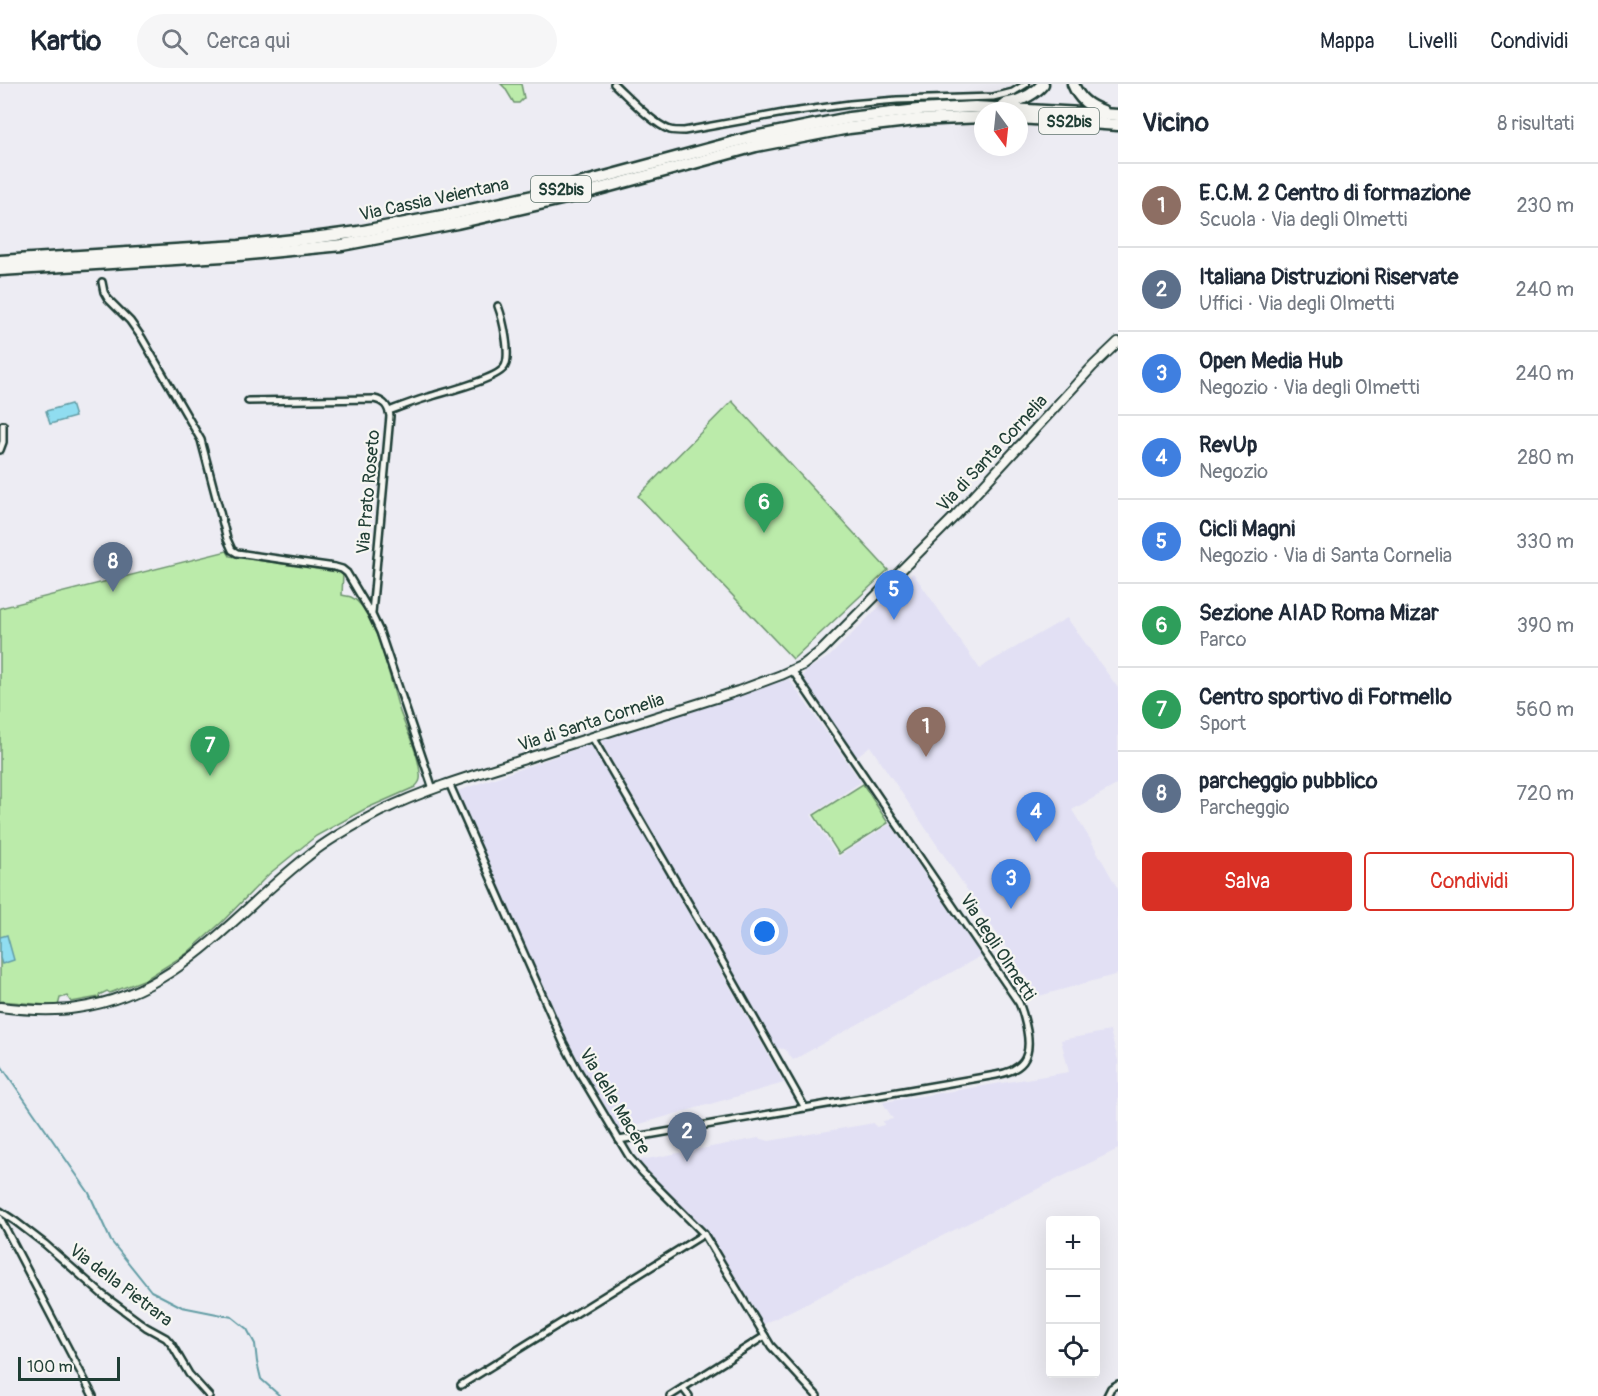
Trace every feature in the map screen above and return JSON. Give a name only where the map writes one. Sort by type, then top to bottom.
[{"type":"highway","points":[[1012,102],[1036,92],[1043,84]]},
{"type":"highway","points":[[1073,84],[1082,100],[1088,105],[1118,115]]},
{"type":"highway","name":"Via Cassia Veientana","points":[[0,261],[239,246],[358,232],[542,194],[760,136],[849,118],[918,110],[974,107]]},
{"type":"highway","name":"Via Cassia Veientana","points":[[1028,110],[1118,115]]},
{"type":"highway","name":"Via Cassia Veientana","points":[[0,270],[270,252],[360,242],[566,198],[756,146],[849,128],[916,120],[974,117]]},
{"type":"highway","name":"SS2bis","points":[[1028,119],[1118,125]]},
{"type":"street","points":[[614,84],[665,128],[684,131],[850,104],[993,97],[1013,92],[1026,84]]},
{"type":"street","name":"Via Prato Roseto","points":[[102,282],[108,299],[130,321],[142,338],[201,440],[232,550],[237,553],[335,567],[345,571],[372,615],[384,644],[433,789]]},
{"type":"street","points":[[389,411],[482,380],[504,369],[507,358],[503,321],[498,306]]},
{"type":"street","name":"Via di Santa Cornelia","points":[[0,1007],[55,1010],[84,1007],[118,998],[156,982],[180,967],[213,941],[279,880],[319,847],[381,811],[449,783],[738,691],[802,665],[822,650],[948,524],[1093,366],[1118,342]]},
{"type":"street","name":"Via Prato Roseto","points":[[248,401],[374,399],[382,402],[389,411],[372,615]]},
{"type":"street","points":[[0,450],[3,442],[3,425]]},
{"type":"street","name":"Via degli Olmetti","points":[[619,1140],[1010,1072],[1025,1059],[1029,1043],[1023,1014],[1017,1000],[792,670]]},
{"type":"street","points":[[592,737],[805,1108]]},
{"type":"street","name":"Via delle Macere","points":[[449,783],[563,1042],[619,1140],[638,1168],[704,1234],[774,1350],[817,1396]]},
{"type":"street","name":"Via della Pietrara","points":[[0,1211],[45,1244],[104,1295],[146,1327],[166,1338],[189,1374],[209,1396]]},
{"type":"street","points":[[0,1218],[93,1396]]},
{"type":"street","points":[[461,1385],[704,1234]]},
{"type":"street","points":[[670,1396],[765,1336]]},
{"type":"street","points":[[1107,1396],[1111,1388],[1118,1384]]},
{"type":"street","points":[[683,1388],[688,1396]]},
{"type":"shaded area","points":[[913,573],[980,669],[1067,618],[1118,688],[1118,784],[1072,810],[1118,889],[1118,974],[1039,996],[870,746],[856,757],[803,677],[805,671],[830,656]]},
{"type":"shaded area","points":[[789,679],[861,782],[811,815],[838,857],[890,824],[981,956],[793,1060],[785,1049],[775,1048],[602,740]]},
{"type":"shaded area","points":[[590,744],[624,799],[784,1083],[615,1131],[570,1051],[458,791]]},
{"type":"shaded area","points":[[1110,1031],[1118,1060],[1118,1149],[764,1324],[758,1320],[709,1236],[636,1161],[759,1138],[769,1141],[874,1123],[876,1127],[884,1125],[883,1121],[893,1119],[884,1102],[1069,1072],[1061,1040]]},
{"type":"green space","points":[[501,84],[521,84],[524,98],[519,103],[514,103]]},
{"type":"green space","points":[[732,401],[888,570],[793,659],[638,496]]},
{"type":"green space","points":[[227,551],[230,556],[343,573],[342,595],[351,597],[360,604],[376,632],[417,759],[419,781],[415,787],[365,809],[316,836],[269,874],[222,922],[186,954],[146,979],[110,993],[107,991],[99,997],[71,1002],[67,996],[60,998],[58,1006],[0,1001],[0,608]]},
{"type":"green space","points":[[863,784],[888,823],[839,854],[814,815]]},
{"type":"water","points":[[71,404],[75,417],[50,424],[46,411]]},
{"type":"water","points":[[7,935],[14,960],[2,964],[0,937]]},
{"type":"waterway","points":[[0,1064],[89,1193],[111,1241],[151,1291],[182,1307],[232,1317],[247,1329],[255,1344],[261,1379],[280,1396]]},
{"type":"place","name":"Sezione AIAD Roma Mizar","points":[[764,533]]},
{"type":"place","name":"parcheggio pubblico","points":[[113,592]]},
{"type":"place","name":"Cicli Magni","points":[[894,620]]},
{"type":"place","name":"E.C.M. 2 Centro di formazione","points":[[926,757]]},
{"type":"place","name":"Centro sportivo di Formello","points":[[210,776]]},
{"type":"place","name":"RevUp","points":[[1036,842]]},
{"type":"place","name":"Open Media Hub","points":[[1011,909]]},
{"type":"place","name":"Italiana Distruzioni Riservate","points":[[687,1162]]}]
